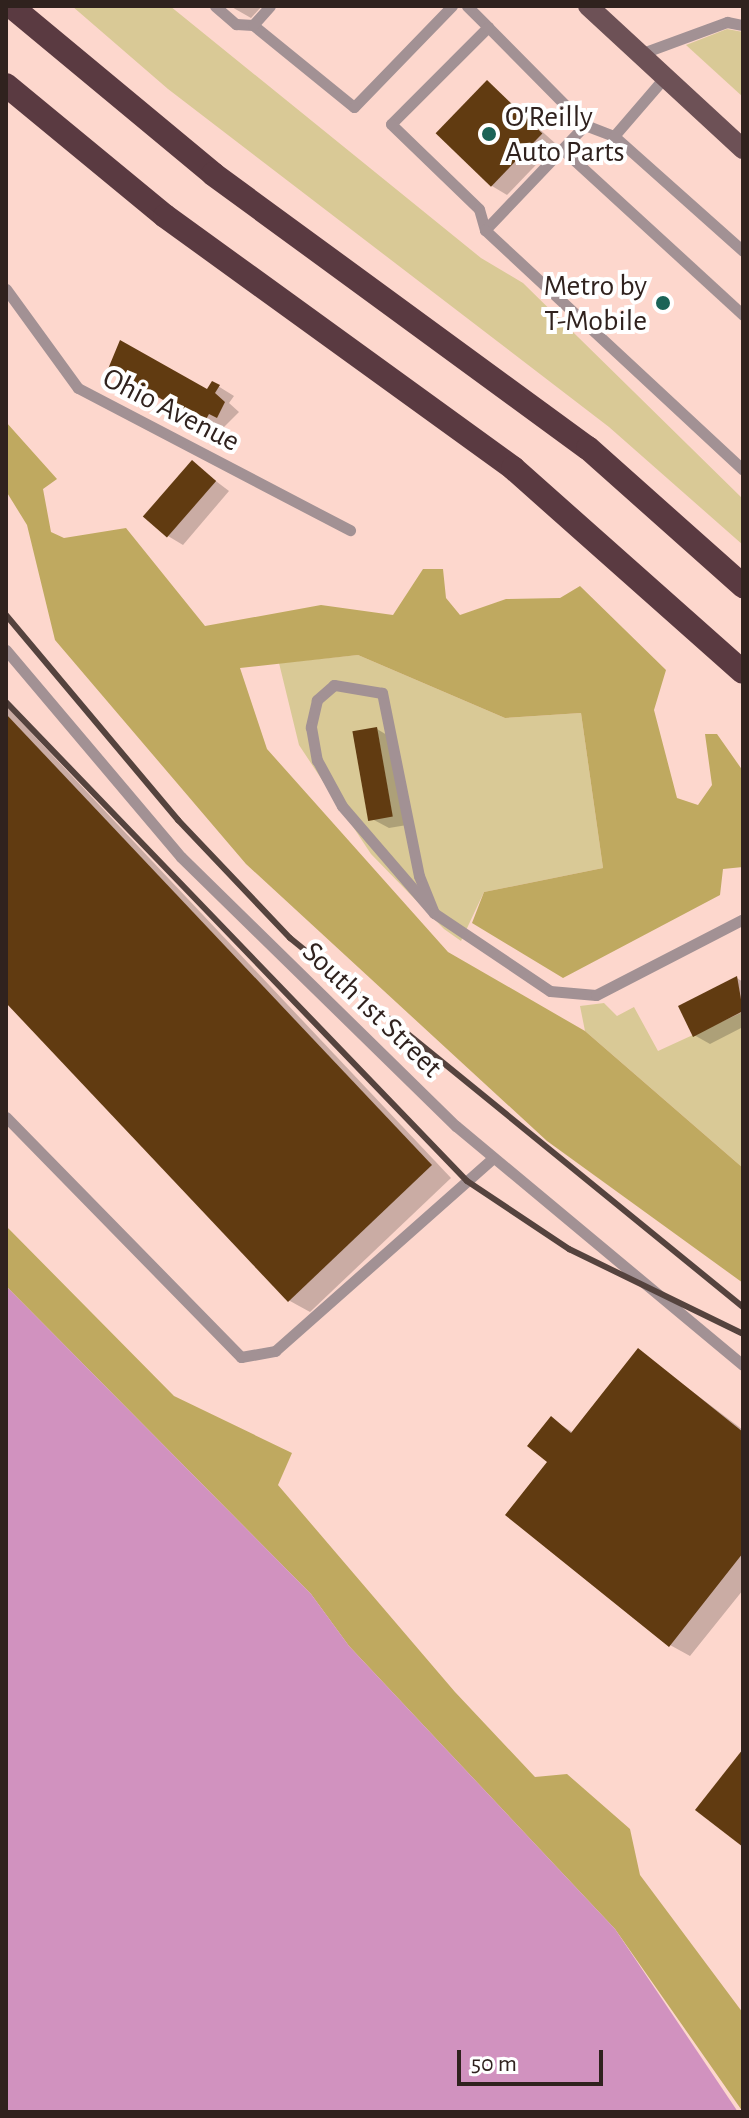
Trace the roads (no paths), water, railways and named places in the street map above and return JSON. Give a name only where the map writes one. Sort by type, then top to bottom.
[{"type":"highway","points":[[11,6],[213,174],[588,448],[743,586]]},
{"type":"highway","points":[[6,85],[165,216],[513,468],[743,672]]},
{"type":"main road","points":[[588,6],[743,149]]},
{"type":"lane","points":[[215,6],[236,24],[253,25],[354,107],[452,6]]},
{"type":"lane","points":[[253,25],[270,6]]},
{"type":"lane","points":[[467,6],[585,125],[614,136],[743,251]]},
{"type":"lane","points":[[640,54],[727,22],[743,25]]},
{"type":"lane","points":[[488,27],[391,124],[479,209],[485,230],[743,470]]},
{"type":"lane","points":[[614,136],[665,77]]},
{"type":"lane","points":[[485,230],[585,125]]},
{"type":"lane","points":[[562,149],[743,315]]},
{"type":"lane","name":"Ohio Avenue","points":[[6,289],[78,388],[350,530]]},
{"type":"lane","name":"South 1st Street","points":[[6,650],[181,857],[493,1158],[743,1365]]},
{"type":"lane","points":[[434,913],[419,876],[382,693],[334,685],[317,700],[311,727],[317,760],[342,806],[434,913],[550,991],[596,995],[743,919]]},
{"type":"lane","points":[[6,1117],[241,1357],[275,1351],[493,1158]]},
{"type":"railway","points":[[6,615],[178,820],[290,938],[743,1307]]},
{"type":"railway","points":[[6,702],[467,1181],[569,1249],[743,1334]]},
{"type":"place","name":"O'Reilly Auto Parts","points":[[489,134]]},
{"type":"place","name":"Metro by T-Mobile","points":[[663,303]]}]
